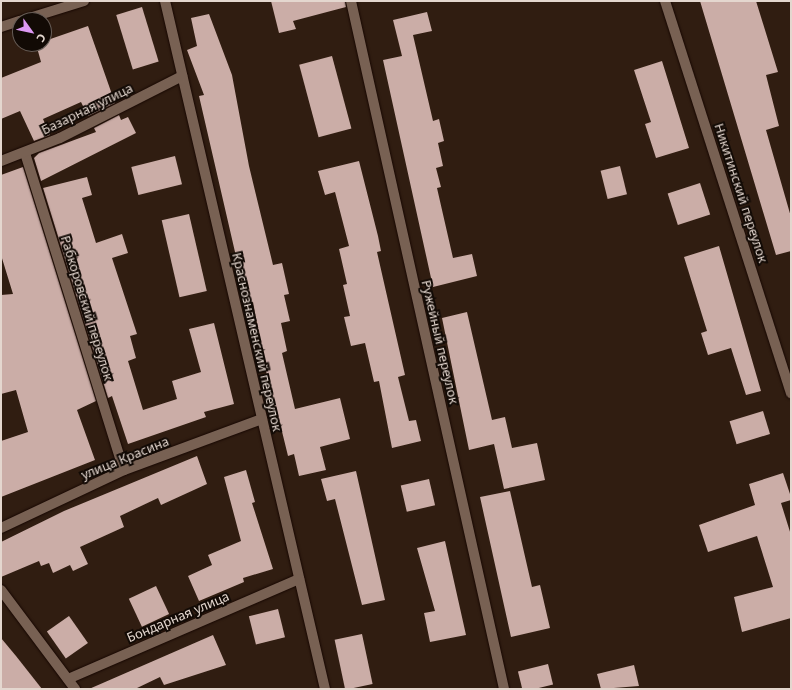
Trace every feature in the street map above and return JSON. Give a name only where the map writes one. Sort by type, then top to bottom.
[{"type":"street","points":[[49,12],[84,1]]},
{"type":"street","name":"Краснознаменский переулок","points":[[165,1],[325,689]]},
{"type":"street","name":"Ружейный переулок","points":[[351,1],[504,689]]},
{"type":"street","name":"Никитинский переулок","points":[[665,1],[787,364],[791,392]]},
{"type":"street","points":[[1,27],[12,24]]},
{"type":"street","name":"Базарная улица","points":[[1,161],[25,153],[182,76]]},
{"type":"street","name":"Рабкоровский переулок","points":[[25,153],[124,470]]},
{"type":"street","name":"улица Красина","points":[[1,528],[124,470],[262,419]]},
{"type":"street","name":"Бондарная улица","points":[[68,679],[299,578]]},
{"type":"street","points":[[1,590],[75,689]]},
{"type":"building","points":[[271,1],[345,1],[346,7],[293,21],[296,29],[279,33]]},
{"type":"building","points":[[700,1],[756,1],[778,72],[766,75],[779,126],[766,130],[791,217],[791,251],[776,255]]},
{"type":"building","points":[[142,7],[159,62],[133,69],[116,15]]},
{"type":"building","points":[[427,12],[432,31],[413,35],[433,121],[439,119],[444,141],[438,143],[443,166],[436,168],[441,187],[437,188],[453,258],[472,254],[477,276],[433,287],[383,60],[402,56],[393,20]]},
{"type":"building","points":[[209,14],[232,75],[249,166],[273,265],[282,263],[289,294],[284,295],[290,321],[281,323],[287,351],[282,353],[295,409],[340,398],[350,439],[320,447],[326,470],[299,476],[294,454],[288,456],[276,407],[273,408],[253,302],[247,304],[199,96],[204,95],[187,50],[197,46],[191,18]]},
{"type":"building","points":[[88,26],[115,103],[88,116],[81,102],[43,119],[50,135],[34,141],[20,111],[1,119],[1,78],[41,62],[38,52],[52,52],[52,38]]},
{"type":"building","points":[[332,56],[351,128],[319,137],[299,65]]},
{"type":"building","points":[[662,61],[689,148],[656,158],[645,124],[651,122],[634,70]]},
{"type":"building","points":[[119,115],[121,120],[128,117],[136,133],[41,181],[34,158],[39,153],[96,132],[94,128]]},
{"type":"building","points":[[175,156],[182,184],[138,195],[131,167]]},
{"type":"building","points":[[359,161],[378,236],[381,251],[377,252],[405,375],[398,377],[409,421],[416,420],[421,441],[392,448],[379,381],[374,382],[365,343],[351,346],[344,317],[350,316],[343,285],[347,284],[339,249],[349,246],[335,192],[325,195],[318,171]]},
{"type":"building","points":[[620,166],[627,194],[608,199],[601,171]]},
{"type":"building","points":[[23,167],[96,401],[77,410],[95,460],[1,497],[1,441],[28,432],[16,390],[1,394],[1,295],[13,294],[1,255],[1,175]]},
{"type":"building","points":[[87,177],[92,195],[82,198],[96,243],[122,234],[128,253],[112,258],[137,334],[130,336],[136,358],[128,361],[143,410],[177,399],[172,381],[201,372],[189,329],[214,323],[234,404],[204,412],[206,417],[128,444],[112,396],[108,398],[43,188]]},
{"type":"building","points":[[700,183],[710,214],[678,225],[668,194]]},
{"type":"building","points":[[189,214],[207,291],[179,297],[162,220]]},
{"type":"building","points":[[719,246],[761,391],[746,395],[731,348],[708,355],[701,333],[707,331],[684,257]]},
{"type":"building","points":[[467,312],[492,420],[505,417],[512,448],[537,443],[545,480],[504,489],[494,444],[469,450],[442,318]]},
{"type":"building","points":[[763,411],[770,434],[737,444],[730,421]]},
{"type":"building","points":[[197,456],[207,484],[161,505],[158,498],[120,516],[124,527],[80,547],[88,564],[73,571],[70,565],[53,573],[49,563],[41,566],[39,561],[1,577],[1,542],[64,511]]},
{"type":"building","points":[[246,470],[255,502],[252,503],[273,569],[243,578],[244,582],[199,601],[188,576],[212,565],[208,555],[241,541],[224,477]]},
{"type":"building","points":[[356,471],[385,600],[362,605],[335,499],[327,501],[321,479]]},
{"type":"building","points":[[783,473],[791,497],[791,500],[781,503],[791,535],[791,618],[742,632],[734,597],[773,587],[757,536],[708,552],[699,525],[755,505],[749,484]]},
{"type":"building","points":[[429,479],[435,505],[407,512],[401,486]]},
{"type":"building","points":[[510,491],[532,587],[540,585],[550,628],[511,637],[480,497]]},
{"type":"building","points":[[445,541],[466,635],[430,642],[424,613],[435,611],[417,548]]},
{"type":"building","points":[[156,586],[169,614],[142,627],[129,599]]},
{"type":"building","points":[[278,609],[285,637],[256,644],[249,616]]},
{"type":"building","points":[[69,616],[88,643],[66,659],[47,631]]},
{"type":"building","points":[[362,634],[373,684],[345,689],[335,640]]},
{"type":"building","points":[[213,635],[226,665],[164,685],[160,677],[135,689],[89,689]]},
{"type":"building","points":[[1,638],[16,656],[42,689],[1,689]]},
{"type":"building","points":[[548,664],[553,684],[535,689],[522,689],[518,671]]},
{"type":"building","points":[[634,665],[639,686],[601,689],[597,674]]}]
